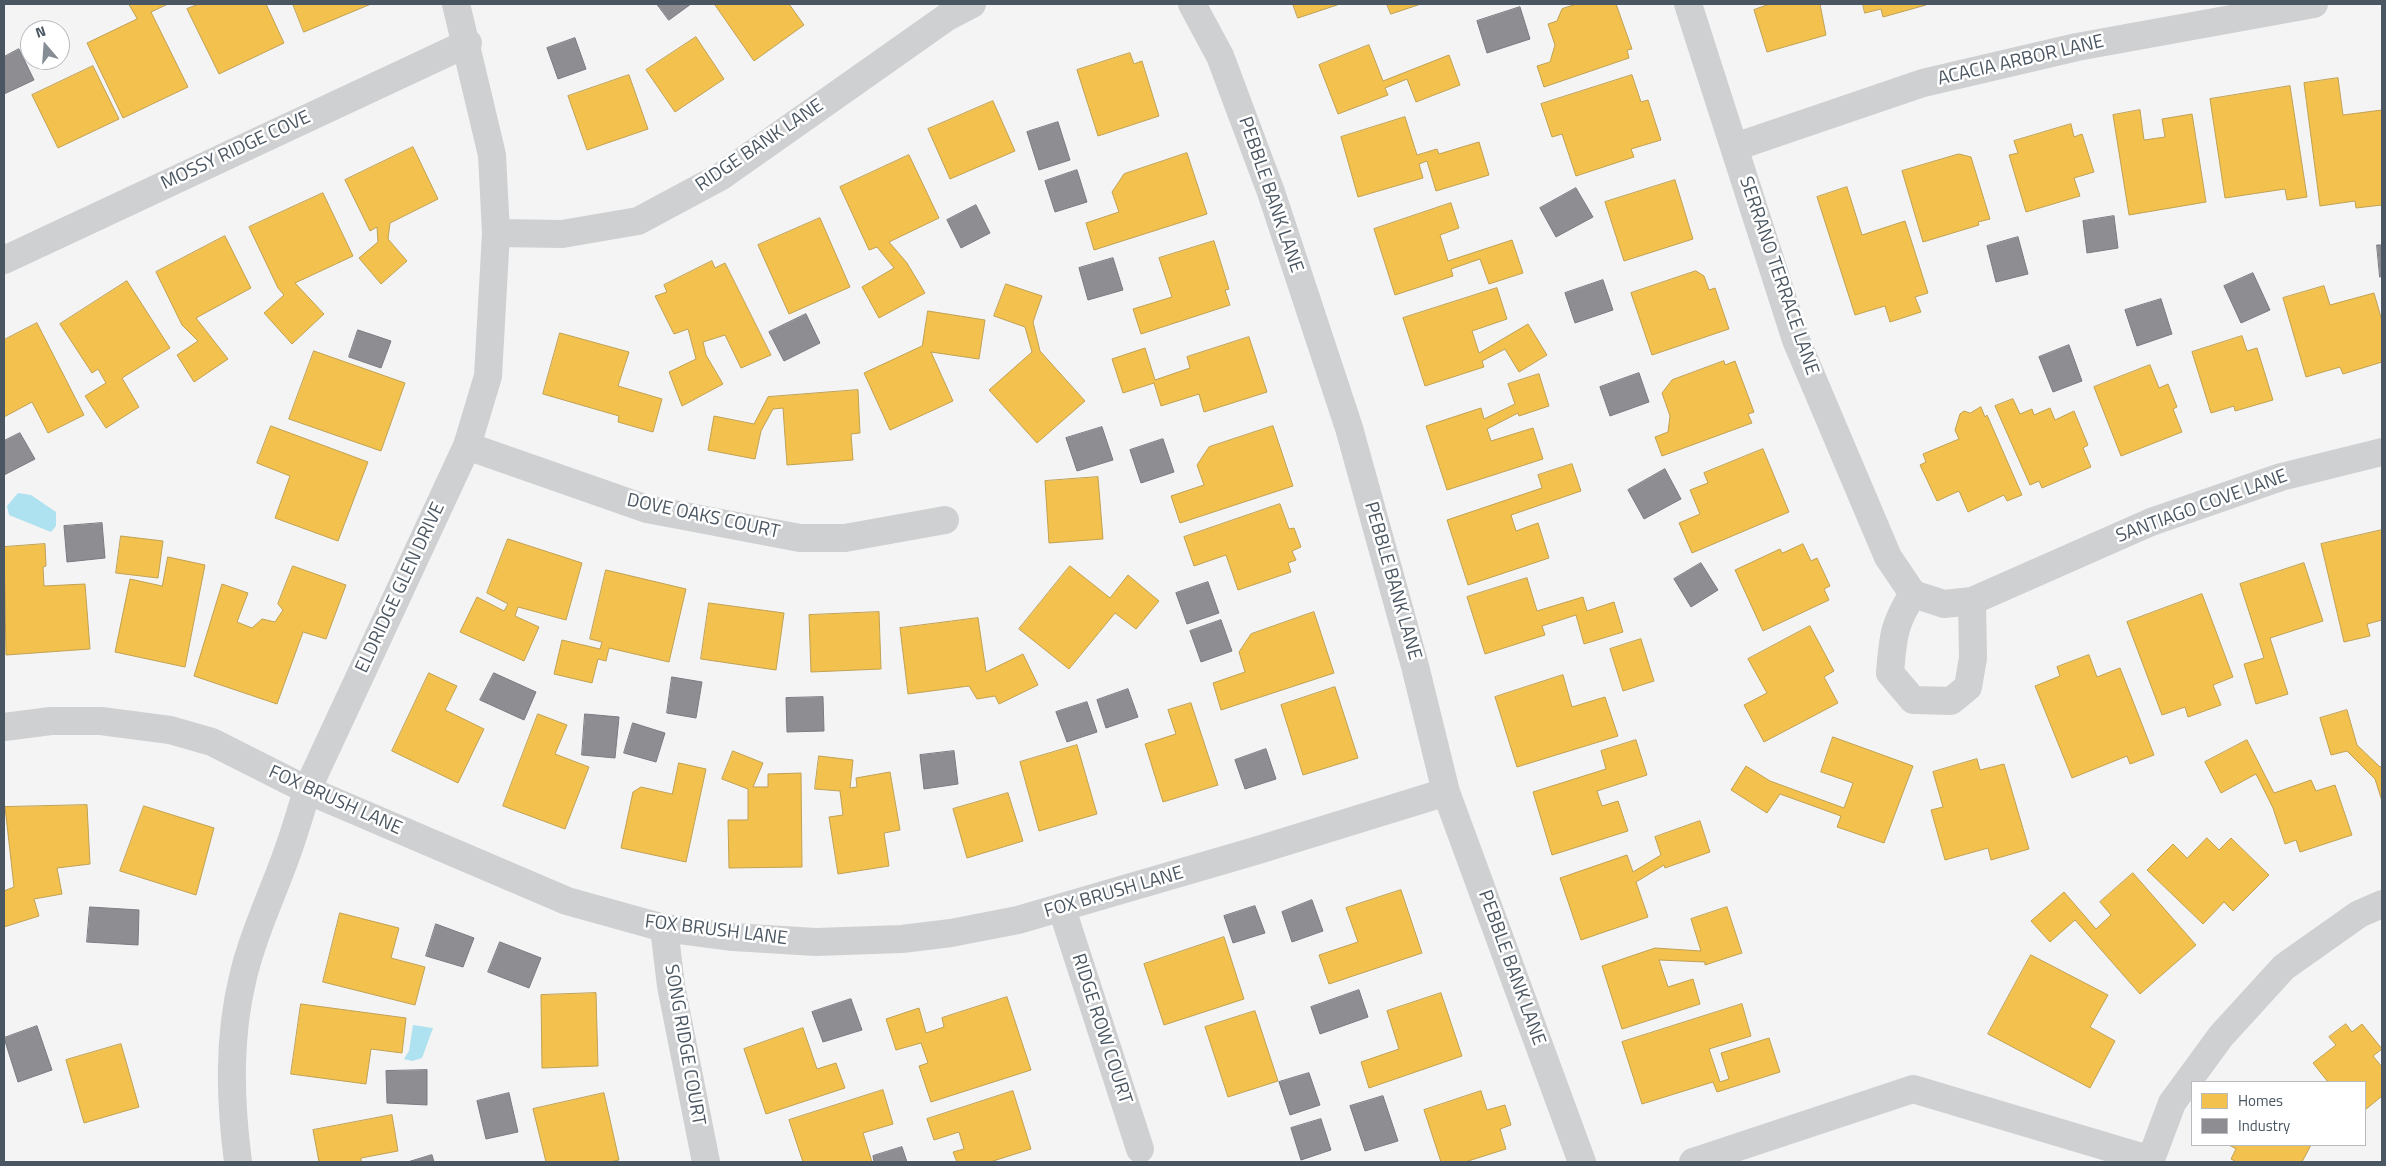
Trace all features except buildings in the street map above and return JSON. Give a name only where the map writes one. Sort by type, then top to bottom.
[{"type":"street","name":"ELDRIDGE GLEN DRIVE","points":[[238,1162],[231,1110],[231,1076],[236,1010],[243,977],[261,916],[290,846],[308,790],[467,446],[488,376],[496,233],[492,155],[468,43],[456,4]]},
{"type":"street","name":"RIDGE BANK LANE","points":[[496,233],[562,234],[638,221],[720,177],[947,17],[972,4]]},
{"type":"street","name":"PEBBLE BANK LANE","points":[[1192,4],[1220,56],[1271,192],[1349,428],[1415,666],[1446,792],[1582,1162]]},
{"type":"street","name":"SERRANO TERRACE LANE","points":[[1688,4],[1796,340],[1888,557],[1913,594]]},
{"type":"street","name":"ACACIA ARBOR LANE","points":[[1735,147],[1922,83],[2078,47],[2280,7],[2314,4]]},
{"type":"street","name":"MOSSY RIDGE COVE","points":[[4,260],[468,43]]},
{"type":"street","name":"DOVE OAKS COURT","points":[[467,446],[646,509],[800,538],[845,538],[945,520]]},
{"type":"street","name":"SANTIAGO COVE LANE","points":[[1913,594],[1944,604],[1972,601],[2049,569],[2151,522],[2281,477],[2382,452]]},
{"type":"street","points":[[1913,594],[1898,617],[1893,640],[1890,673],[1913,700],[1951,701],[1968,687],[1972,658],[1972,601]]},
{"type":"street","name":"FOX BRUSH LANE","points":[[4,727],[52,721],[101,721],[170,730],[212,742],[308,790],[567,900],[664,928],[733,937],[816,942],[902,939],[960,931],[1062,909],[1446,792]]},
{"type":"street","points":[[1693,1162],[1912,1089],[2150,1161],[2172,1103],[2221,1036],[2284,967],[2359,914],[2382,904]]},
{"type":"street","name":"RIDGE ROW COURT","points":[[1062,909],[1140,1149]]},
{"type":"street","name":"SONG RIDGE COURT","points":[[664,928],[671,986],[706,1162]]},
{"type":"water","points":[[18,493],[31,495],[56,512],[56,526],[51,532],[9,515],[7,506]]},
{"type":"water","points":[[413,1025],[433,1028],[422,1058],[412,1061],[404,1059],[409,1051]]}]
